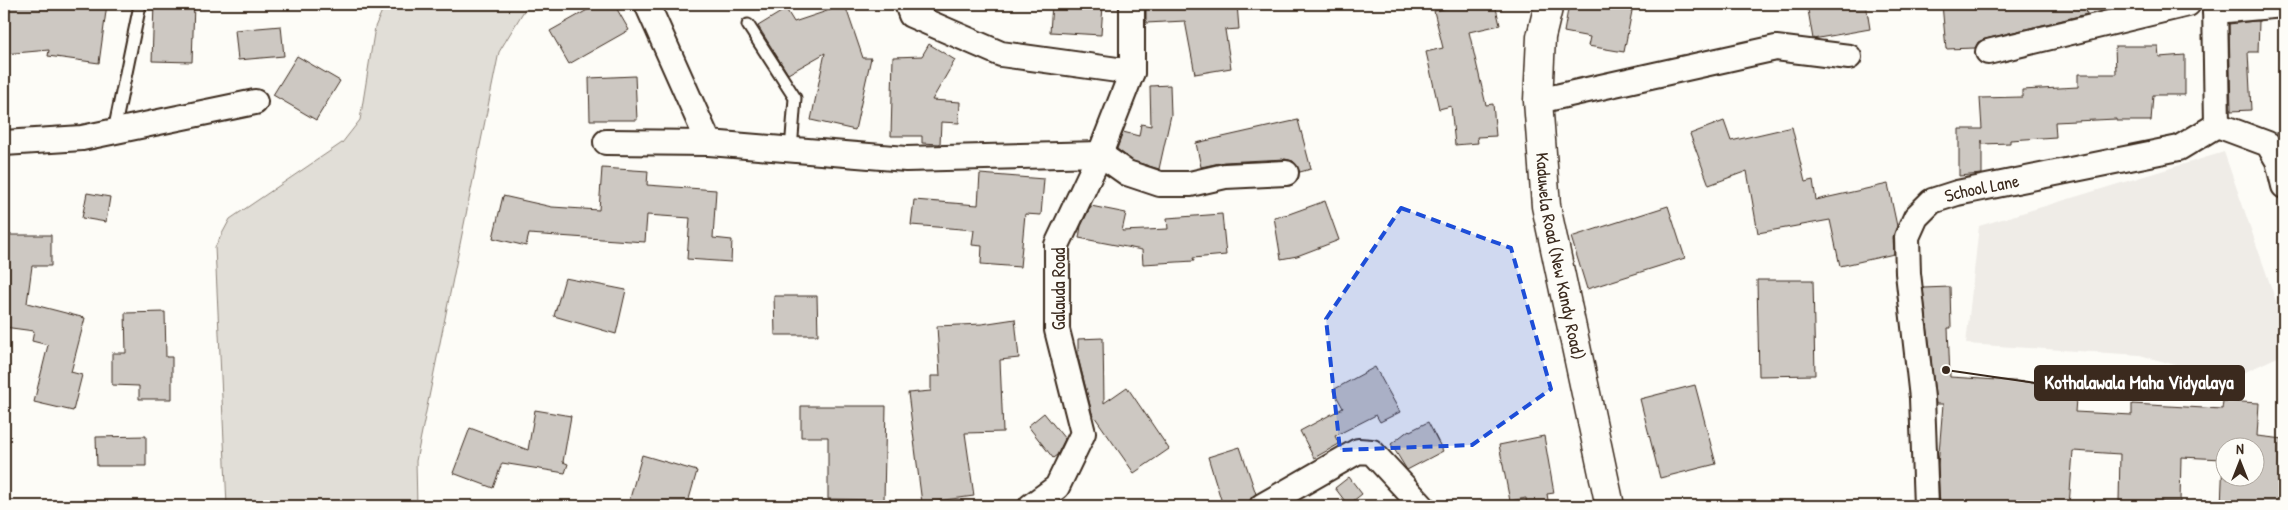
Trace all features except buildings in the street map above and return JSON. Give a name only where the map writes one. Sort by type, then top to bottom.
[{"type":"main road","name":"Kaduwela Road (New Kandy Road)","points":[[1549,4],[1541,37],[1538,101],[1546,206],[1610,506]]},
{"type":"street","points":[[647,4],[709,144]]},
{"type":"street","points":[[907,4],[911,15],[1001,54],[1132,72]]},
{"type":"street","name":"Galauda Road","points":[[1031,506],[1057,487],[1083,433],[1057,330],[1057,245],[1100,154],[1132,72],[1132,4]]},
{"type":"street","points":[[1988,52],[2188,4]]},
{"type":"street","points":[[2284,5],[2215,7],[2216,125],[2268,144],[2278,161],[2284,186]]},
{"type":"street","points":[[1538,101],[1776,48],[1849,57]]},
{"type":"street","points":[[4,143],[82,138],[255,102]]},
{"type":"street","name":"School Lane","points":[[1926,506],[1922,398],[1907,237],[1916,217],[1932,202],[1957,193],[2179,148],[2216,125]]},
{"type":"street","points":[[606,142],[709,144],[906,159],[1100,154],[1127,173],[1160,184],[1190,184],[1225,176],[1286,173]]},
{"type":"street","points":[[1262,506],[1358,451],[1372,452],[1422,506]]},
{"type":"lane","points":[[114,131],[140,5]]},
{"type":"lane","points":[[748,25],[795,98],[791,150]]},
{"type":"highlighted area","points":[[1401,208],[1511,248],[1551,389],[1472,445],[1340,450],[1326,319]]},
{"type":"shaded area","points":[[385,4],[528,4],[499,52],[416,461],[417,506],[227,506],[215,247],[230,219],[342,143],[360,120],[375,27]]},
{"type":"shaded area","points":[[2224,152],[2284,324],[2284,354],[2228,380],[2140,355],[1966,344],[1979,226]]},
{"type":"place","name":"Kothalawala Maha Vidyalaya","points":[[1946,370]]}]
